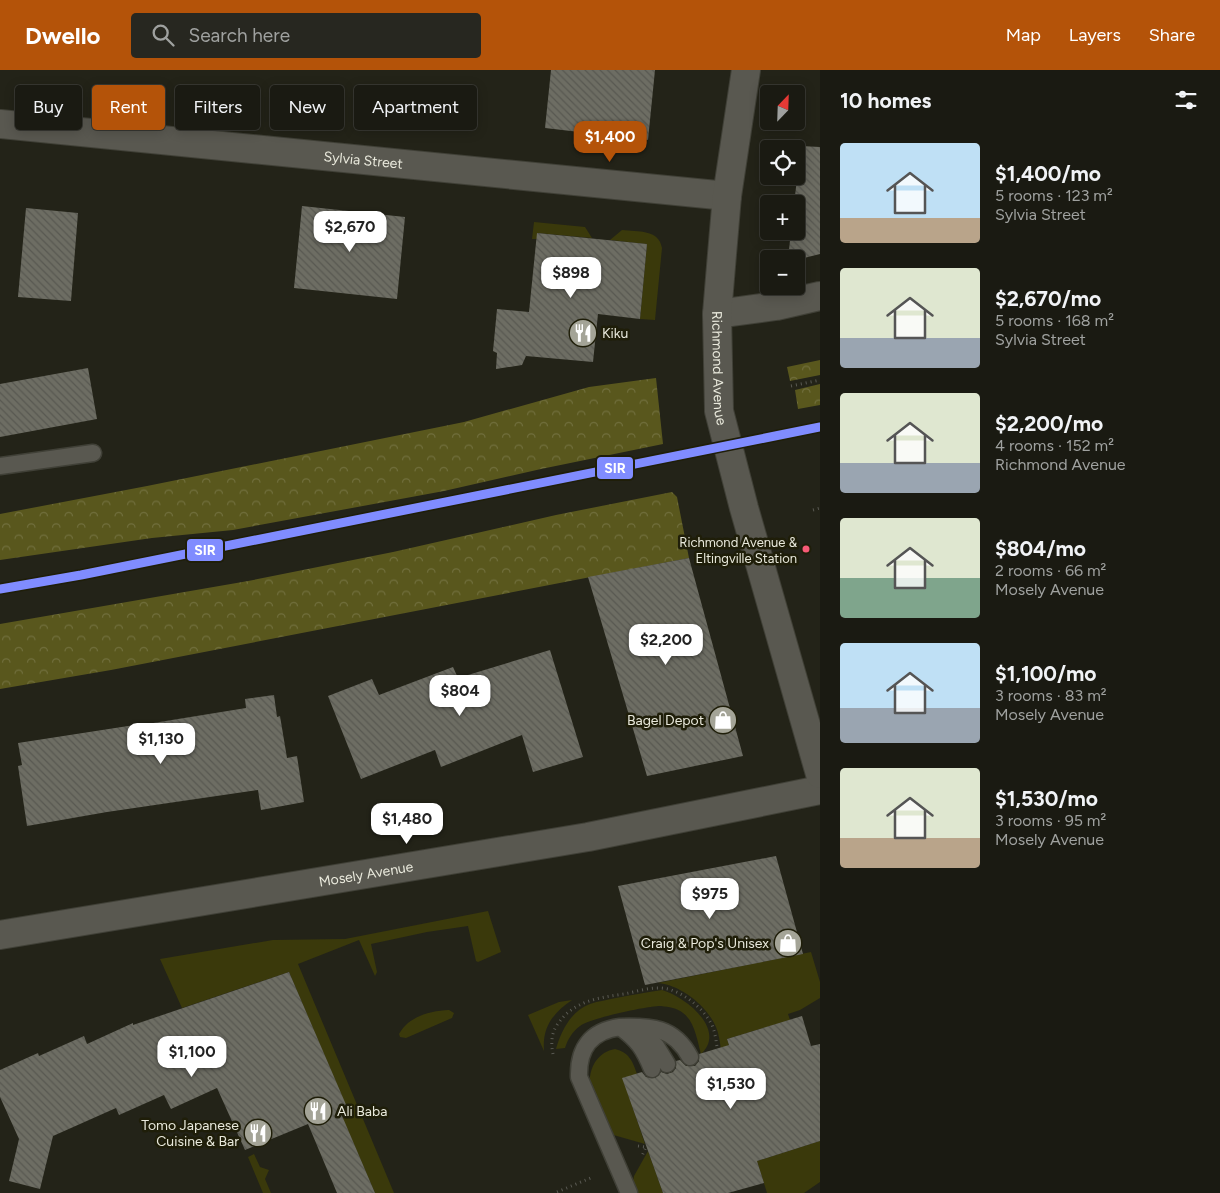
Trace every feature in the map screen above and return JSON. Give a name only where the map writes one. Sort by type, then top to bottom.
[{"type":"street","name":"Richmond Avenue","points":[[746,70],[727,196],[717,314],[719,411],[744,508],[818,764]]},
{"type":"street","name":"Sylvia Street","points":[[0,124],[727,196]]},
{"type":"street","points":[[717,314],[776,306],[820,296]]},
{"type":"street","name":"Mosely Avenue","points":[[0,935],[588,837],[820,790]]},
{"type":"lane","points":[[0,466],[93,453]]},
{"type":"lane","points":[[620,1027],[630,1034],[643,1048],[672,1063],[671,1048],[664,1041],[652,1034],[620,1027],[609,1028],[600,1032],[591,1039],[581,1056],[578,1066],[579,1077],[629,1193]]},
{"type":"path","points":[[791,386],[820,380]]},
{"type":"path","points":[[813,510],[820,508]]},
{"type":"path","points":[[557,1192],[600,1174]]},
{"type":"shaded area","points":[[534,222],[585,227],[592,238],[538,233],[537,239],[532,239]]},
{"type":"shaded area","points":[[622,230],[652,234],[660,242],[662,248],[655,320],[640,319],[647,244],[610,240]]},
{"type":"shaded area","points":[[488,911],[501,952],[478,962],[476,961],[468,926],[427,932],[371,944],[377,972],[375,976],[359,940],[298,964],[394,1193],[375,1193],[342,1117],[349,1113],[289,972],[182,1008],[160,959],[273,940],[345,939]]},
{"type":"shaded area","points":[[811,952],[820,982],[820,998],[800,1010],[788,1014],[790,1020],[727,1039],[730,1048],[721,1050],[716,1027],[700,1004],[676,988],[658,983]]},
{"type":"shaded area","points":[[662,990],[692,1007],[706,1025],[709,1035],[708,1045],[701,1054],[695,1032],[687,1017],[678,1010],[661,1006],[595,1019],[580,1026],[573,1033],[565,1048],[556,1049],[568,1022],[583,1007],[600,1001]]},
{"type":"shaded area","points":[[572,1000],[559,1010],[550,1021],[545,1035],[544,1051],[528,1015],[559,1002]]},
{"type":"shaded area","points":[[449,1010],[454,1013],[452,1018],[406,1038],[400,1037],[399,1034],[403,1028],[414,1019],[427,1013]]},
{"type":"shaded area","points":[[615,1049],[627,1055],[637,1074],[623,1079],[645,1144],[610,1134],[590,1087],[592,1068],[595,1062],[603,1054]]},
{"type":"shaded area","points":[[820,1141],[820,1182],[804,1193],[767,1193],[757,1161]]},
{"type":"shaded area","points":[[648,1151],[663,1193],[636,1193],[632,1186],[634,1176]]},
{"type":"shaded area","points":[[254,1154],[260,1167],[269,1170],[265,1179],[271,1193],[263,1193],[248,1157]]},
{"type":"green space","points":[[820,360],[820,375],[790,381],[787,367]]},
{"type":"green space","points":[[656,378],[663,444],[444,491],[233,530],[152,538],[0,560],[0,514],[464,422],[589,387]]},
{"type":"green space","points":[[820,384],[820,405],[798,409],[795,390]]},
{"type":"green space","points":[[672,492],[677,497],[689,558],[111,670],[0,689],[0,624],[248,581]]},
{"type":"building","points":[[551,70],[655,70],[648,140],[545,128]]},
{"type":"building","points":[[805,146],[820,147],[820,254],[805,258],[805,250],[789,250],[790,240],[805,240],[805,195],[795,195],[796,185],[805,185]]},
{"type":"building","points":[[302,206],[405,217],[397,299],[294,288]]},
{"type":"building","points":[[26,208],[78,213],[71,301],[18,297]]},
{"type":"building","points":[[537,233],[647,244],[640,319],[598,314],[593,362],[526,356],[522,365],[496,369],[497,353],[493,351],[497,309],[529,312]]},
{"type":"building","points":[[88,368],[97,419],[0,437],[0,384]]},
{"type":"building","points":[[689,558],[743,756],[647,776],[588,577]]},
{"type":"building","points":[[550,650],[583,757],[533,772],[522,735],[441,767],[435,750],[361,779],[328,696],[372,679],[379,695],[453,667],[458,678]]},
{"type":"building","points":[[274,695],[277,717],[280,716],[287,758],[297,756],[304,802],[261,810],[258,790],[107,812],[27,826],[18,766],[22,765],[18,743],[246,708],[245,699]]},
{"type":"building","points":[[776,856],[803,954],[645,985],[618,886]]},
{"type":"building","points":[[289,972],[347,1107],[340,1111],[375,1193],[337,1193],[308,1124],[245,1150],[217,1088],[171,1109],[164,1095],[119,1115],[116,1108],[53,1136],[40,1189],[9,1181],[19,1139],[0,1097],[0,1070],[38,1053],[39,1056],[84,1036],[87,1044],[133,1023],[133,1025]]},
{"type":"building","points":[[802,1016],[811,1046],[820,1044],[820,1141],[757,1161],[764,1183],[728,1193],[663,1193],[622,1078],[642,1072],[646,1077],[655,1078],[661,1072],[667,1074],[673,1072],[676,1068],[676,1061],[680,1060],[686,1066],[695,1066],[699,1061],[699,1054],[729,1045],[727,1039]]},
{"type":"transit line","name":"SIR","points":[[0,589],[81,575],[820,427]]},
{"type":"place","name":"Kiku","points":[[583,333]]},
{"type":"place","name":"Richmond Avenue & Eltingville Station","points":[[806,549]]},
{"type":"place","name":"Bagel Depot","points":[[723,720]]},
{"type":"place","name":"Craig & Pop's Unisex","points":[[788,943]]},
{"type":"place","name":"Ali Baba","points":[[318,1111]]},
{"type":"place","name":"Tomo Japanese Cuisine & Bar","points":[[258,1133]]}]
